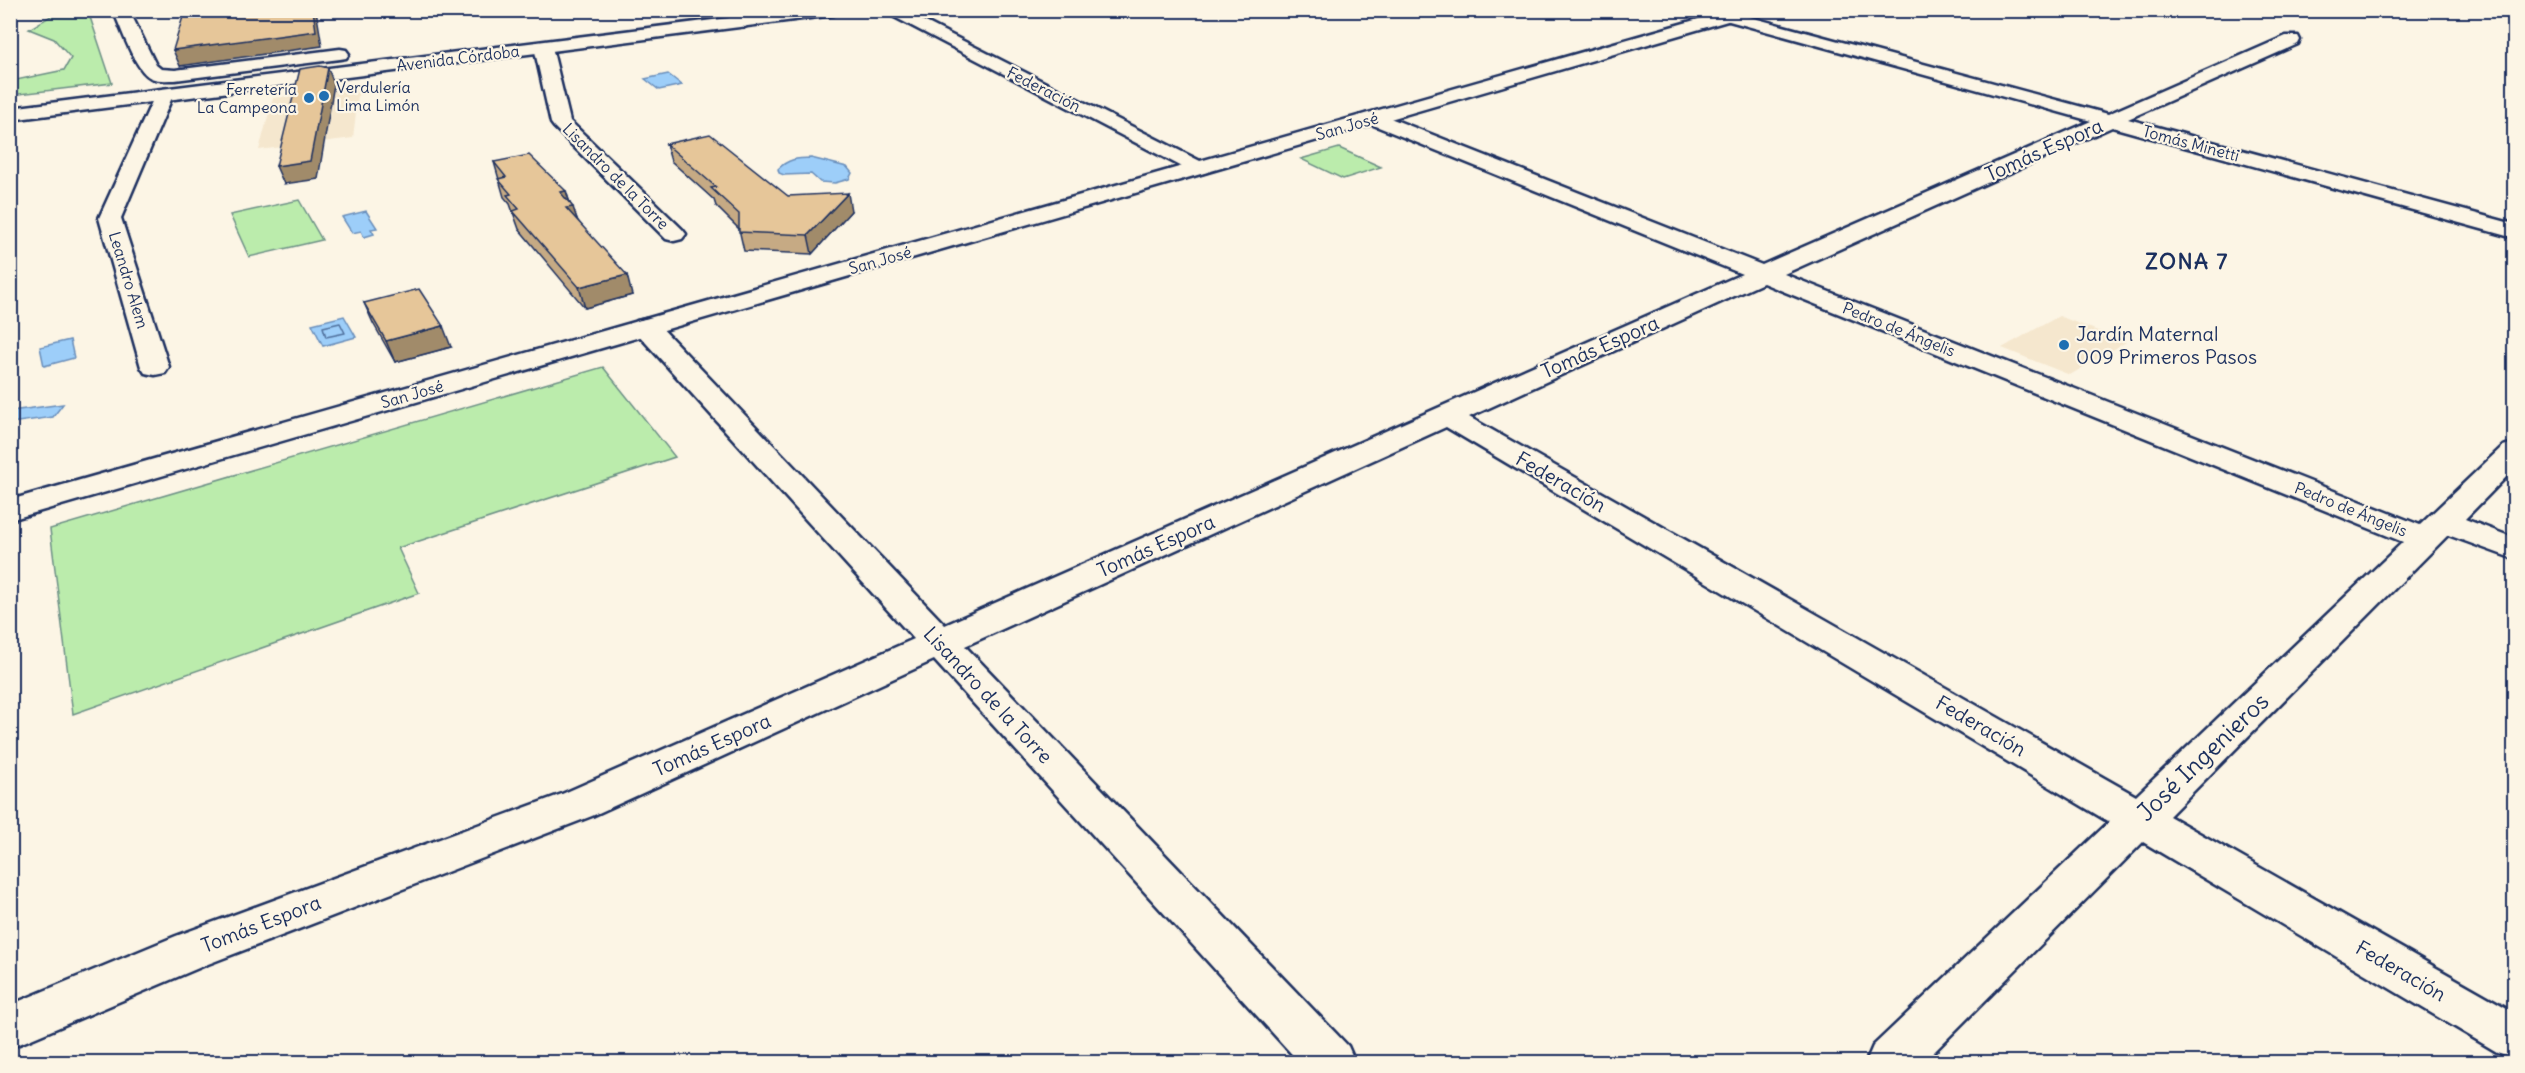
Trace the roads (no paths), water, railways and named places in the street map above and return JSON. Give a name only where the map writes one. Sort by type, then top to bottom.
[{"type":"street","points":[[121,10],[148,68],[160,84],[175,75],[340,54]]},
{"type":"street","points":[[727,10],[745,22]]},
{"type":"street","name":"Avenida Córdoba","points":[[10,114],[160,84],[288,79],[834,10]]},
{"type":"street","name":"Federación","points":[[889,10],[1199,168]]},
{"type":"street","points":[[2503,10],[2514,13]]},
{"type":"street","name":"San José","points":[[10,510],[1738,14]]},
{"type":"street","name":"Tomás Minetti","points":[[1738,14],[2110,121],[2514,231]]},
{"type":"street","name":"Tomás Espora","points":[[10,1027],[192,950],[577,805],[2292,40]]},
{"type":"street","name":"Lisandro de la Torre","points":[[543,47],[561,123],[674,234]]},
{"type":"street","points":[[288,79],[293,60]]},
{"type":"street","name":"Leandro Alem","points":[[155,367],[110,218],[160,84]]},
{"type":"street","name":"Pedro de Ángelis","points":[[1374,118],[1763,274],[2435,530],[2514,549]]},
{"type":"street","name":"Lisandro de la Torre","points":[[646,327],[1330,1062]]},
{"type":"street","name":"Federación","points":[[1447,416],[2514,1037]]},
{"type":"street","name":"José Ingenieros","points":[[1891,1062],[2514,452]]},
{"type":"water","points":[[668,74],[682,85],[659,90],[645,79]]},
{"type":"water","points":[[811,158],[847,167],[852,173],[849,179],[835,183],[820,182],[811,174],[784,175],[779,173],[778,169],[789,161]]},
{"type":"water","points":[[366,211],[377,228],[371,229],[374,234],[364,237],[361,231],[352,233],[342,217]]},
{"type":"water","points":[[344,316],[356,337],[323,346],[312,324]]},
{"type":"water","points":[[70,340],[74,358],[44,366],[40,347]]},
{"type":"water","points":[[63,404],[53,417],[11,423],[11,411]]},
{"type":"place","name":"Verdulería Lima Limón","points":[[324,96]]},
{"type":"place","name":"Ferretería La Campeona","points":[[309,98]]},
{"type":"place","name":"Jardín Maternal 009 Primeros Pasos","points":[[2064,345]]},
{"type":"district","name":"ZONA 7","points":[[2187,261]]}]
